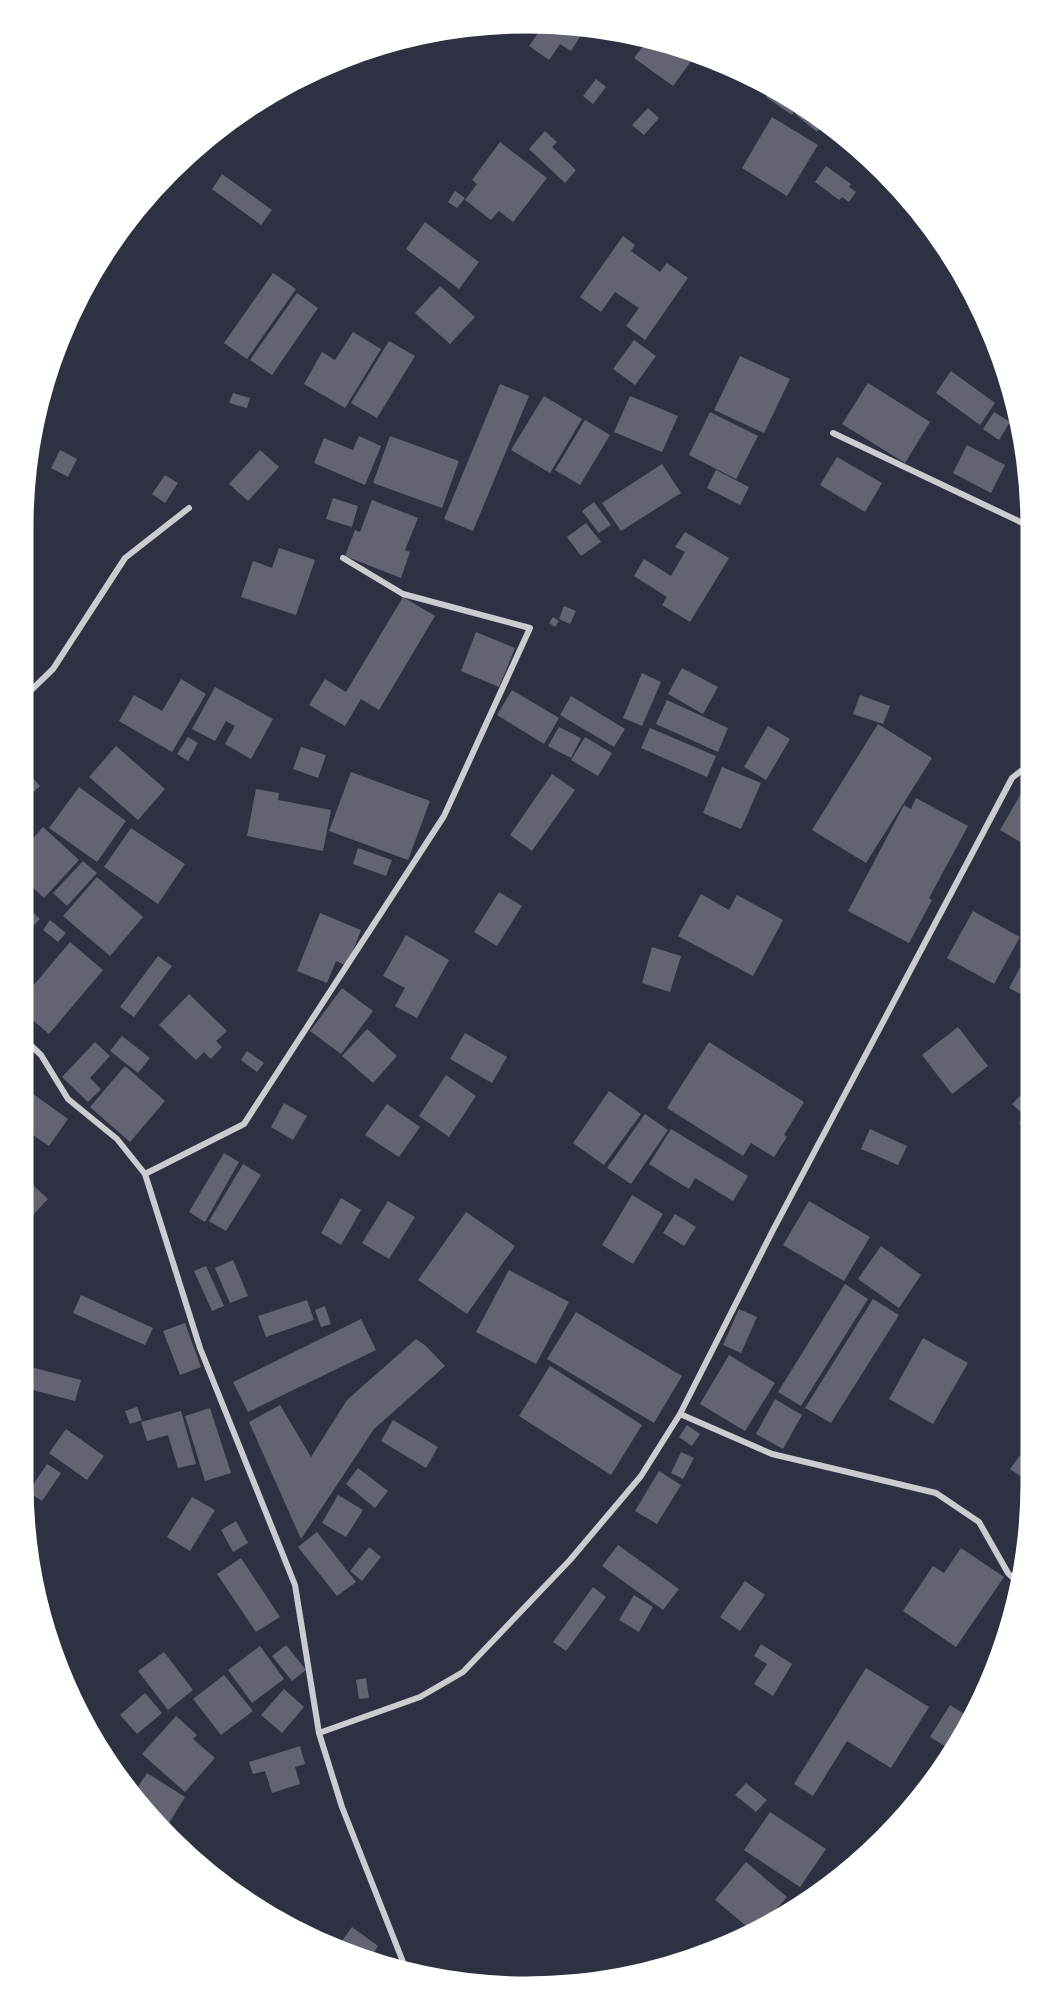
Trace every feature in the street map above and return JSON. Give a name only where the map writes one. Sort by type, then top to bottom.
[{"type":"street","points":[[833,433],[1022,523]]},
{"type":"street","points":[[32,689],[53,669],[125,558],[189,508]]},
{"type":"street","points":[[145,1174],[244,1124],[444,816],[530,628],[403,594],[343,558]]},
{"type":"street","points":[[319,1733],[420,1696],[463,1672],[570,1560],[641,1476],[680,1414],[772,1232],[1012,778],[1022,770]]},
{"type":"street","points":[[32,1046],[41,1055],[68,1099],[117,1139],[145,1174],[200,1348],[295,1585],[319,1733],[342,1807],[403,1962]]},
{"type":"street","points":[[680,1414],[772,1454],[936,1493],[980,1522],[1008,1574],[1013,1579]]},
{"type":"building","points":[[539,32],[581,35],[571,51],[560,44],[549,60],[529,46]]},
{"type":"building","points":[[644,45],[692,60],[673,86],[634,58]]},
{"type":"building","points":[[596,79],[606,87],[593,104],[583,96]]},
{"type":"building","points":[[768,94],[795,110],[792,115],[766,97]]},
{"type":"building","points":[[648,108],[659,118],[644,135],[632,125]]},
{"type":"building","points":[[797,112],[820,128],[817,132],[795,114]]},
{"type":"building","points":[[772,117],[818,145],[787,196],[742,168]]},
{"type":"building","points":[[545,131],[557,142],[552,147],[576,170],[565,183],[529,149]]},
{"type":"building","points":[[500,142],[547,178],[513,222],[499,211],[491,220],[465,200],[477,184],[472,180]]},
{"type":"building","points":[[826,166],[851,184],[849,187],[856,192],[849,202],[842,197],[839,200],[815,182]]},
{"type":"building","points":[[222,174],[272,210],[261,225],[212,189]]},
{"type":"building","points":[[455,191],[465,198],[457,208],[448,202]]},
{"type":"building","points":[[425,222],[479,262],[459,289],[406,249]]},
{"type":"building","points":[[623,236],[635,245],[631,251],[660,272],[667,263],[688,278],[645,340],[626,326],[639,308],[615,292],[601,312],[580,297]]},
{"type":"building","points":[[273,273],[296,289],[247,359],[224,343]]},
{"type":"building","points":[[440,286],[475,317],[450,344],[415,313]]},
{"type":"building","points":[[297,293],[318,308],[272,375],[250,360]]},
{"type":"building","points":[[353,332],[381,349],[345,408],[304,384],[322,352],[335,360]]},
{"type":"building","points":[[634,340],[656,356],[635,385],[613,369]]},
{"type":"building","points":[[389,341],[415,356],[377,418],[351,403]]},
{"type":"building","points":[[740,356],[790,379],[764,433],[714,410]]},
{"type":"building","points":[[951,371],[995,403],[980,425],[936,393]]},
{"type":"building","points":[[868,383],[930,422],[905,463],[842,424]]},
{"type":"building","points":[[500,384],[529,396],[473,531],[444,519]]},
{"type":"building","points":[[233,393],[250,398],[247,408],[229,403]]},
{"type":"building","points":[[544,396],[582,419],[550,473],[511,450]]},
{"type":"building","points":[[630,396],[678,416],[662,452],[614,432]]},
{"type":"building","points":[[710,412],[758,436],[736,479],[689,455]]},
{"type":"building","points":[[994,412],[1010,422],[999,440],[983,429]]},
{"type":"building","points":[[585,420],[610,435],[580,485],[555,470]]},
{"type":"building","points":[[359,436],[381,446],[365,485],[314,463],[324,438],[353,450]]},
{"type":"building","points":[[390,436],[459,461],[442,508],[373,483]]},
{"type":"building","points":[[967,445],[1005,465],[991,493],[953,473]]},
{"type":"building","points":[[60,450],[77,459],[68,477],[51,468]]},
{"type":"building","points":[[260,450],[279,467],[248,501],[229,484]]},
{"type":"building","points":[[837,457],[882,483],[865,512],[820,485]]},
{"type":"building","points":[[662,464],[681,493],[621,531],[602,503]]},
{"type":"building","points":[[716,470],[749,487],[740,505],[707,488]]},
{"type":"building","points":[[165,475],[178,483],[165,503],[152,494]]},
{"type":"building","points":[[333,498],[358,506],[352,527],[326,519]]},
{"type":"building","points":[[372,500],[418,518],[405,550],[410,552],[401,578],[345,556],[355,530],[360,532]]},
{"type":"building","points":[[594,502],[611,525],[599,533],[582,511]]},
{"type":"building","points":[[586,523],[601,542],[581,556],[567,537]]},
{"type":"building","points":[[685,532],[729,558],[690,622],[662,605],[667,597],[634,576],[644,559],[671,576],[685,552],[675,547]]},
{"type":"building","points":[[279,548],[315,560],[296,615],[241,597],[253,561],[272,568]]},
{"type":"building","points":[[403,597],[435,616],[379,710],[361,699],[345,726],[309,705],[325,679],[346,692]]},
{"type":"building","points":[[564,606],[576,611],[570,624],[559,619]]},
{"type":"building","points":[[553,617],[559,621],[555,627],[549,623]]},
{"type":"building","points":[[476,632],[515,648],[499,687],[461,671]]},
{"type":"building","points":[[682,668],[718,687],[703,714],[668,694]]},
{"type":"building","points":[[642,673],[661,682],[642,726],[623,718]]},
{"type":"building","points":[[181,679],[206,694],[172,752],[119,721],[134,695],[162,711]]},
{"type":"building","points":[[215,687],[273,719],[251,759],[225,744],[235,726],[226,721],[215,741],[192,729]]},
{"type":"building","points":[[512,690],[559,718],[544,744],[497,715]]},
{"type":"building","points":[[860,695],[890,706],[883,724],[853,714]]},
{"type":"building","points":[[571,696],[625,729],[614,747],[560,715]]},
{"type":"building","points":[[667,700],[728,728],[718,752],[656,724]]},
{"type":"building","points":[[878,724],[932,758],[866,863],[812,830]]},
{"type":"building","points":[[768,726],[790,739],[766,780],[744,767]]},
{"type":"building","points":[[559,727],[581,738],[571,758],[548,746]]},
{"type":"building","points":[[650,728],[716,756],[707,777],[641,748]]},
{"type":"building","points":[[188,737],[198,743],[188,761],[177,754]]},
{"type":"building","points":[[585,737],[612,753],[598,776],[571,760]]},
{"type":"building","points":[[116,746],[165,789],[138,820],[89,777]]},
{"type":"building","points":[[301,747],[326,755],[318,778],[293,769]]},
{"type":"building","points":[[722,767],[761,783],[741,829],[703,813]]},
{"type":"building","points":[[351,772],[430,801],[408,860],[329,831]]},
{"type":"building","points":[[552,774],[575,790],[532,851],[510,835]]},
{"type":"building","points":[[32,777],[40,786],[32,794]]},
{"type":"building","points":[[79,787],[126,821],[97,862],[49,828]]},
{"type":"building","points":[[256,789],[279,793],[278,800],[331,810],[323,851],[247,836]]},
{"type":"building","points":[[1022,792],[1022,843],[1000,830]]},
{"type":"building","points":[[916,798],[968,826],[929,898],[932,900],[909,943],[848,911],[904,805],[911,809]]},
{"type":"building","points":[[43,827],[79,860],[44,898],[32,887],[32,840]]},
{"type":"building","points":[[131,828],[185,864],[158,904],[104,867]]},
{"type":"building","points":[[358,848],[392,860],[386,876],[353,864]]},
{"type":"building","points":[[83,861],[97,873],[67,906],[53,893]]},
{"type":"building","points":[[97,877],[143,917],[110,956],[63,916]]},
{"type":"building","points":[[499,892],[522,906],[497,946],[474,932]]},
{"type":"building","points":[[701,894],[729,910],[737,895],[783,920],[753,976],[678,936]]},
{"type":"building","points":[[32,911],[40,919],[32,927]]},
{"type":"building","points":[[973,911],[1020,937],[994,984],[947,958]]},
{"type":"building","points":[[320,913],[361,930],[347,966],[336,961],[327,983],[297,971]]},
{"type":"building","points":[[50,920],[66,933],[58,942],[43,930]]},
{"type":"building","points":[[406,935],[449,960],[417,1018],[395,1006],[405,988],[383,976]]},
{"type":"building","points":[[70,942],[103,970],[49,1034],[32,1020],[32,987]]},
{"type":"building","points":[[652,947],[681,956],[670,992],[642,983]]},
{"type":"building","points":[[158,956],[172,966],[134,1017],[120,1007]]},
{"type":"building","points":[[1022,964],[1022,995],[1009,988]]},
{"type":"building","points":[[342,988],[373,1011],[341,1054],[310,1031]]},
{"type":"building","points":[[189,994],[227,1031],[216,1041],[222,1047],[211,1059],[204,1052],[196,1060],[159,1025]]},
{"type":"building","points":[[958,1027],[988,1066],[952,1094],[922,1055]]},
{"type":"building","points":[[367,1029],[397,1056],[373,1083],[342,1056]]},
{"type":"building","points":[[465,1033],[507,1057],[492,1083],[450,1059]]},
{"type":"building","points":[[122,1036],[150,1058],[138,1073],[110,1051]]},
{"type":"building","points":[[95,1042],[110,1056],[90,1078],[101,1089],[88,1102],[62,1077]]},
{"type":"building","points":[[709,1042],[804,1102],[784,1135],[787,1137],[774,1157],[751,1143],[743,1156],[667,1108]]},
{"type":"building","points":[[247,1051],[264,1063],[257,1072],[241,1060]]},
{"type":"building","points":[[125,1066],[165,1101],[130,1142],[90,1107]]},
{"type":"building","points":[[446,1075],[476,1096],[449,1137],[419,1116]]},
{"type":"building","points":[[609,1091],[641,1114],[604,1165],[573,1143]]},
{"type":"building","points":[[32,1093],[68,1119],[49,1146],[32,1134]]},
{"type":"building","points":[[1022,1094],[1022,1113],[1012,1104]]},
{"type":"building","points":[[284,1103],[307,1116],[293,1140],[271,1127]]},
{"type":"building","points":[[387,1104],[420,1127],[399,1157],[365,1135]]},
{"type":"building","points":[[645,1114],[668,1130],[631,1184],[607,1168]]},
{"type":"building","points":[[671,1129],[748,1176],[733,1201],[695,1178],[689,1189],[649,1164]]},
{"type":"building","points":[[870,1129],[907,1146],[898,1165],[861,1149]]},
{"type":"building","points":[[224,1153],[239,1162],[205,1222],[189,1212]]},
{"type":"building","points":[[243,1164],[261,1175],[226,1231],[209,1221]]},
{"type":"building","points":[[32,1184],[48,1199],[32,1216]]},
{"type":"building","points":[[632,1195],[663,1214],[633,1264],[602,1245]]},
{"type":"building","points":[[341,1198],[361,1210],[341,1245],[321,1233]]},
{"type":"building","points":[[388,1201],[415,1217],[389,1259],[362,1243]]},
{"type":"building","points":[[809,1201],[870,1237],[844,1281],[783,1245]]},
{"type":"building","points":[[466,1212],[515,1246],[467,1314],[418,1280]]},
{"type":"building","points":[[675,1214],[696,1227],[684,1246],[663,1233]]},
{"type":"building","points":[[881,1246],[921,1275],[899,1308],[858,1279]]},
{"type":"building","points":[[233,1260],[248,1296],[230,1303],[215,1268]]},
{"type":"building","points":[[206,1266],[224,1306],[212,1311],[194,1271]]},
{"type":"building","points":[[509,1270],[569,1302],[536,1364],[476,1332]]},
{"type":"building","points":[[845,1284],[868,1299],[801,1406],[778,1392]]},
{"type":"building","points":[[81,1295],[153,1328],[145,1345],[73,1313]]},
{"type":"building","points":[[873,1299],[899,1315],[831,1423],[805,1408]]},
{"type":"building","points":[[307,1300],[314,1320],[266,1337],[258,1316]]},
{"type":"building","points":[[325,1306],[331,1324],[321,1327],[315,1310]]},
{"type":"building","points":[[739,1309],[757,1317],[741,1353],[723,1345]]},
{"type":"building","points":[[576,1312],[682,1376],[654,1423],[547,1359]]},
{"type":"building","points":[[361,1319],[376,1350],[248,1412],[233,1382]]},
{"type":"building","points":[[185,1323],[201,1367],[180,1375],[163,1331]]},
{"type":"building","points":[[923,1338],[968,1363],[933,1424],[889,1399]]},
{"type":"building","points":[[416,1339],[445,1366],[374,1429],[301,1539],[249,1422],[280,1405],[311,1457],[347,1400]]},
{"type":"building","points":[[729,1355],[775,1383],[745,1431],[700,1404]]},
{"type":"building","points":[[550,1366],[642,1425],[611,1475],[519,1416]]},
{"type":"building","points":[[32,1367],[81,1380],[75,1401],[32,1390]]},
{"type":"building","points":[[775,1399],[802,1415],[783,1449],[756,1434]]},
{"type":"building","points":[[137,1407],[142,1420],[130,1424],[125,1411]]},
{"type":"building","points":[[210,1408],[231,1473],[205,1481],[185,1416]]},
{"type":"building","points":[[181,1411],[196,1464],[178,1468],[168,1435],[147,1441],[141,1422]]},
{"type":"building","points":[[393,1420],[438,1447],[426,1468],[381,1441]]},
{"type":"building","points":[[687,1425],[700,1434],[692,1446],[679,1437]]},
{"type":"building","points":[[66,1429],[104,1456],[87,1480],[49,1453]]},
{"type":"building","points":[[681,1452],[694,1458],[683,1479],[671,1473]]},
{"type":"building","points":[[1022,1453],[1022,1477],[1010,1469]]},
{"type":"building","points":[[47,1464],[61,1473],[42,1501],[32,1495],[32,1486]]},
{"type":"building","points":[[358,1468],[388,1491],[375,1508],[346,1484]]},
{"type":"building","points":[[659,1471],[681,1485],[657,1524],[635,1511]]},
{"type":"building","points":[[338,1495],[363,1510],[346,1537],[322,1523]]},
{"type":"building","points":[[192,1497],[215,1510],[190,1551],[167,1537]]},
{"type":"building","points":[[236,1521],[248,1543],[233,1552],[221,1530]]},
{"type":"building","points":[[317,1532],[356,1582],[337,1596],[298,1547]]},
{"type":"building","points":[[618,1545],[679,1589],[663,1610],[602,1566]]},
{"type":"building","points":[[369,1547],[381,1557],[362,1581],[350,1571]]},
{"type":"building","points":[[961,1548],[1004,1577],[956,1647],[903,1611],[933,1566],[944,1573]]},
{"type":"building","points":[[241,1558],[280,1617],[256,1632],[217,1574]]},
{"type":"building","points":[[745,1581],[765,1595],[740,1631],[720,1617]]},
{"type":"building","points":[[593,1587],[606,1597],[566,1651],[553,1642]]},
{"type":"building","points":[[634,1595],[653,1607],[639,1632],[619,1620]]},
{"type":"building","points":[[761,1644],[792,1664],[773,1696],[754,1684],[767,1664],[754,1656]]},
{"type":"building","points":[[286,1645],[306,1670],[292,1681],[272,1656]]},
{"type":"building","points":[[260,1646],[284,1679],[252,1703],[228,1670]]},
{"type":"building","points":[[164,1652],[193,1690],[168,1710],[138,1671]]},
{"type":"building","points":[[866,1668],[929,1707],[891,1768],[847,1741],[813,1796],[794,1784]]},
{"type":"building","points":[[224,1675],[253,1711],[221,1735],[193,1699]]},
{"type":"building","points":[[366,1678],[369,1698],[359,1699],[356,1680]]},
{"type":"building","points":[[284,1689],[304,1707],[282,1733],[261,1715]]},
{"type":"building","points":[[145,1693],[162,1713],[137,1734],[120,1715]]},
{"type":"building","points":[[950,1705],[964,1714],[946,1747],[930,1737]]},
{"type":"building","points":[[176,1716],[197,1735],[193,1739],[215,1758],[185,1792],[142,1754]]},
{"type":"building","points":[[300,1746],[305,1764],[295,1767],[300,1784],[272,1793],[265,1771],[253,1774],[249,1762]]},
{"type":"building","points":[[147,1773],[185,1797],[169,1824],[137,1788]]},
{"type":"building","points":[[746,1783],[767,1800],[756,1812],[735,1795]]},
{"type":"building","points":[[770,1812],[826,1849],[800,1887],[744,1850]]},
{"type":"building","points":[[746,1862],[787,1897],[775,1911],[746,1926],[715,1900]]},
{"type":"building","points":[[352,1927],[378,1946],[374,1953],[341,1942]]}]
